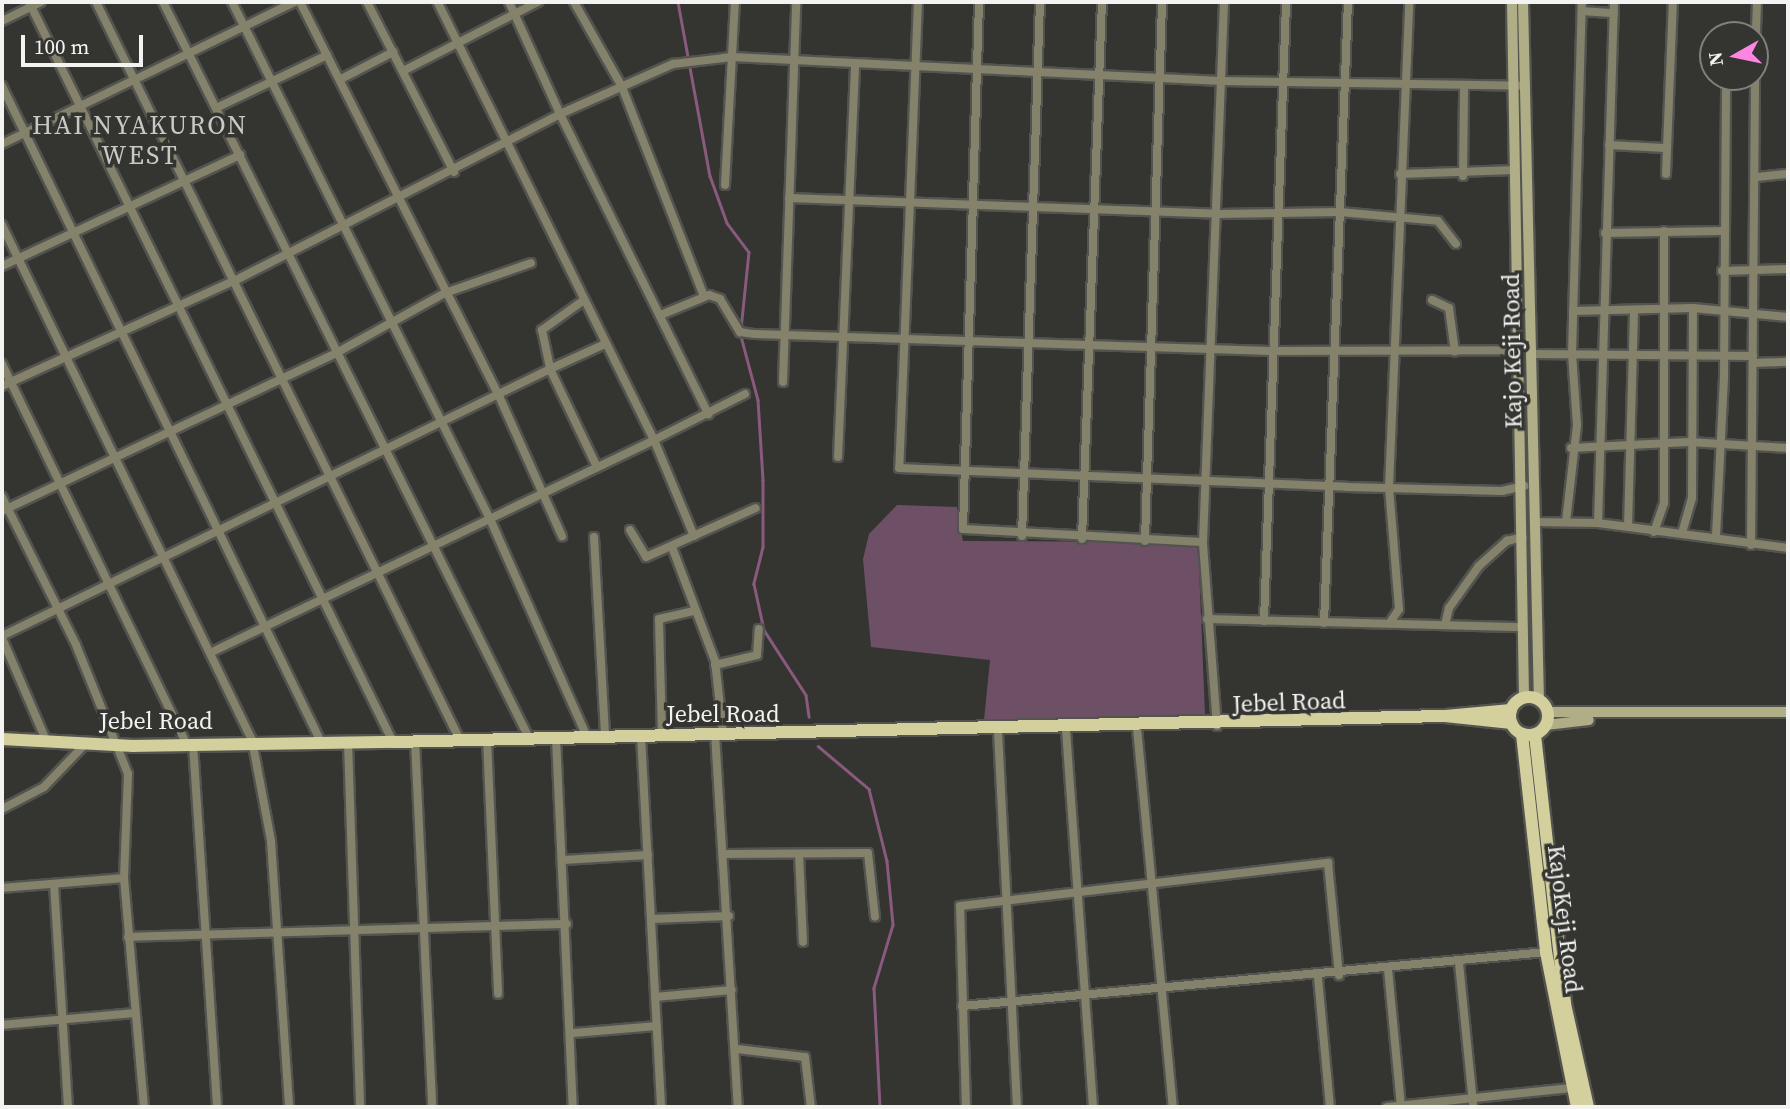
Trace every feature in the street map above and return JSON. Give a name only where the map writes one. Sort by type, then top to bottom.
[{"type":"main road","name":"Kajo Keji Road","points":[[1512,2],[1524,486],[1524,698]]},
{"type":"main road","name":"Kajo Keji Road","points":[[1523,2],[1539,700]]},
{"type":"main road","points":[[1547,719],[1539,700],[1524,698],[1511,710],[1511,723],[1528,734],[1547,719],[1788,712]]},
{"type":"main road","name":"Jebel Road","points":[[2,739],[121,744],[252,740],[393,742],[719,734],[998,732],[1217,726],[1445,716],[1511,710]]},
{"type":"main road","name":"Jebel Road","points":[[1445,716],[1511,723]]},
{"type":"main road","name":"KajoKeji Road","points":[[1528,734],[1546,952],[1577,1107]]},
{"type":"main road","name":"KajoKeji Road","points":[[1528,734],[1565,1004],[1588,1107]]},
{"type":"street","points":[[2,21],[30,4],[41,2]]},
{"type":"street","points":[[96,2],[138,78],[182,178],[460,740]]},
{"type":"street","points":[[163,2],[290,252],[384,449],[529,738]]},
{"type":"street","points":[[232,2],[489,519],[587,737]]},
{"type":"street","points":[[2,144],[243,24],[297,2],[341,79],[445,293],[499,396],[562,536]]},
{"type":"street","points":[[367,2],[454,172]]},
{"type":"street","points":[[438,2],[654,440],[694,536]]},
{"type":"street","points":[[509,2],[640,285],[663,314],[708,414]]},
{"type":"street","points":[[403,71],[538,2]]},
{"type":"street","points":[[574,2],[621,87],[704,296]]},
{"type":"street","points":[[725,185],[735,2]]},
{"type":"street","points":[[783,383],[796,2]]},
{"type":"street","points":[[918,2],[906,337],[898,466],[964,474],[1084,479],[1147,476],[1502,491],[1524,486]]},
{"type":"street","points":[[979,2],[970,206],[964,532],[1203,542]]},
{"type":"street","points":[[1022,536],[1040,2]]},
{"type":"street","points":[[1082,539],[1102,2]]},
{"type":"street","points":[[1145,541],[1162,2]]},
{"type":"street","points":[[1217,726],[1203,542],[1208,479],[1210,346],[1219,214],[1224,2]]},
{"type":"street","points":[[1264,621],[1271,351],[1286,2]]},
{"type":"street","points":[[1324,623],[1348,2]]},
{"type":"street","points":[[1391,621],[1399,603],[1389,487],[1409,2]]},
{"type":"street","points":[[1598,523],[1603,445],[1601,355],[1614,2]]},
{"type":"street","points":[[1666,174],[1673,2]]},
{"type":"street","points":[[1756,21],[1757,2]]},
{"type":"street","points":[[30,4],[84,104],[176,305],[393,742]]},
{"type":"street","points":[[1566,522],[1571,448],[1577,425],[1572,354],[1582,7],[1614,13]]},
{"type":"street","points":[[341,79],[393,52]]},
{"type":"street","points":[[216,108],[327,55]]},
{"type":"street","points":[[6,384],[234,281],[454,172],[505,141],[673,64],[732,57],[1221,81],[1514,90],[1527,86]]},
{"type":"street","points":[[838,457],[855,65]]},
{"type":"street","points":[[2,86],[74,231],[121,334],[269,625],[321,742]]},
{"type":"street","points":[[1462,176],[1464,89]]},
{"type":"street","points":[[1716,536],[1724,312],[1722,231],[1726,91]]},
{"type":"street","points":[[1751,545],[1757,177],[1756,91]]},
{"type":"street","points":[[1609,145],[1665,148]]},
{"type":"street","points":[[2,265],[182,178],[240,155]]},
{"type":"street","points":[[1400,174],[1462,176],[1515,170]]},
{"type":"street","points":[[1757,177],[1788,174]]},
{"type":"street","points":[[789,198],[849,203],[1094,211],[1219,214],[1340,212],[1438,221],[1456,244]]},
{"type":"street","points":[[2,225],[114,455],[214,651],[252,740],[271,841],[274,934],[289,1107]]},
{"type":"street","points":[[1654,531],[1664,503],[1661,443],[1664,231]]},
{"type":"street","points":[[1605,233],[1722,231]]},
{"type":"street","points":[[5,510],[114,455],[172,432],[338,352],[392,325],[445,293],[531,263]]},
{"type":"street","points":[[1722,271],[1788,269]]},
{"type":"street","points":[[663,314],[704,296],[718,296],[740,332],[1149,348],[1210,346],[1271,351],[1334,349],[1455,352],[1520,349]]},
{"type":"street","points":[[584,299],[542,330],[550,369],[597,467]]},
{"type":"street","points":[[1432,300],[1449,308],[1455,352]]},
{"type":"street","points":[[1573,311],[1693,309],[1788,317]]},
{"type":"street","points":[[1682,533],[1692,498],[1689,442],[1693,309]]},
{"type":"street","points":[[1628,527],[1634,310]]},
{"type":"street","points":[[46,740],[2,637],[276,505],[384,449],[605,344]]},
{"type":"street","points":[[1533,354],[1721,355],[1788,362]]},
{"type":"street","points":[[2,364],[6,384],[61,482],[189,743],[217,1107]]},
{"type":"street","points":[[214,651],[380,576],[489,519],[745,394]]},
{"type":"street","points":[[1571,448],[1689,442],[1788,448]]},
{"type":"street","points":[[2,497],[5,510],[57,610],[121,744],[129,790],[124,878],[144,1107]]},
{"type":"street","points":[[630,530],[646,557],[755,508]]},
{"type":"street","points":[[1535,522],[1598,523],[1716,536],[1751,545],[1788,548]]},
{"type":"street","points":[[594,537],[605,736]]},
{"type":"street","points":[[1445,625],[1479,566],[1507,541],[1522,537]]},
{"type":"street","points":[[672,547],[692,611],[715,664],[738,1107]]},
{"type":"street","points":[[662,735],[660,619],[692,611]]},
{"type":"street","points":[[1207,618],[1324,623],[1391,621],[1523,627]]},
{"type":"street","points":[[715,664],[757,656],[759,629]]},
{"type":"street","points":[[1137,728],[1172,1107]]},
{"type":"street","points":[[1066,730],[1093,1107]]},
{"type":"street","points":[[998,732],[1009,1006],[1017,1107]]},
{"type":"street","points":[[641,736],[660,1107]]},
{"type":"street","points":[[556,738],[574,1033],[573,1107]]},
{"type":"street","points":[[487,739],[498,994]]},
{"type":"street","points":[[415,741],[432,1107]]},
{"type":"street","points":[[2,809],[44,788],[86,742]]},
{"type":"street","points":[[348,742],[351,932],[360,1107]]},
{"type":"street","points":[[726,855],[869,853],[875,917]]},
{"type":"street","points":[[799,854],[803,942]]},
{"type":"street","points":[[563,860],[648,855]]},
{"type":"street","points":[[966,1107],[960,906],[1328,863],[1339,975]]},
{"type":"street","points":[[2,888],[124,878]]},
{"type":"street","points":[[54,884],[68,1107]]},
{"type":"street","points":[[650,919],[729,916]]},
{"type":"street","points":[[128,937],[422,931],[567,924]]},
{"type":"street","points":[[962,1006],[1009,1006],[1162,988],[1318,978],[1546,952]]},
{"type":"street","points":[[1459,963],[1473,1105]]},
{"type":"street","points":[[1388,969],[1401,1107]]},
{"type":"street","points":[[1318,978],[1330,1107]]},
{"type":"street","points":[[655,997],[732,990]]},
{"type":"street","points":[[2,1025],[134,1013]]},
{"type":"street","points":[[574,1033],[657,1026]]},
{"type":"street","points":[[737,1049],[805,1058],[811,1107]]},
{"type":"street","points":[[1387,1107],[1473,1105],[1572,1088]]},
{"type":"shaded area","points":[[897,505],[957,507],[963,541],[1198,542],[1205,714],[984,720],[990,660],[871,647],[863,559],[869,534]]},
{"type":"waterway","points":[[678,2],[710,176],[727,223],[749,252],[741,329]]},
{"type":"waterway","points":[[741,336],[758,400],[763,480],[763,547],[754,584],[764,630],[806,695],[809,717]]},
{"type":"waterway","points":[[818,746],[869,789],[887,861],[893,925],[874,988],[880,1107]]},
{"type":"district","name":"HAI NYAKURON WEST","points":[[140,141]]}]
